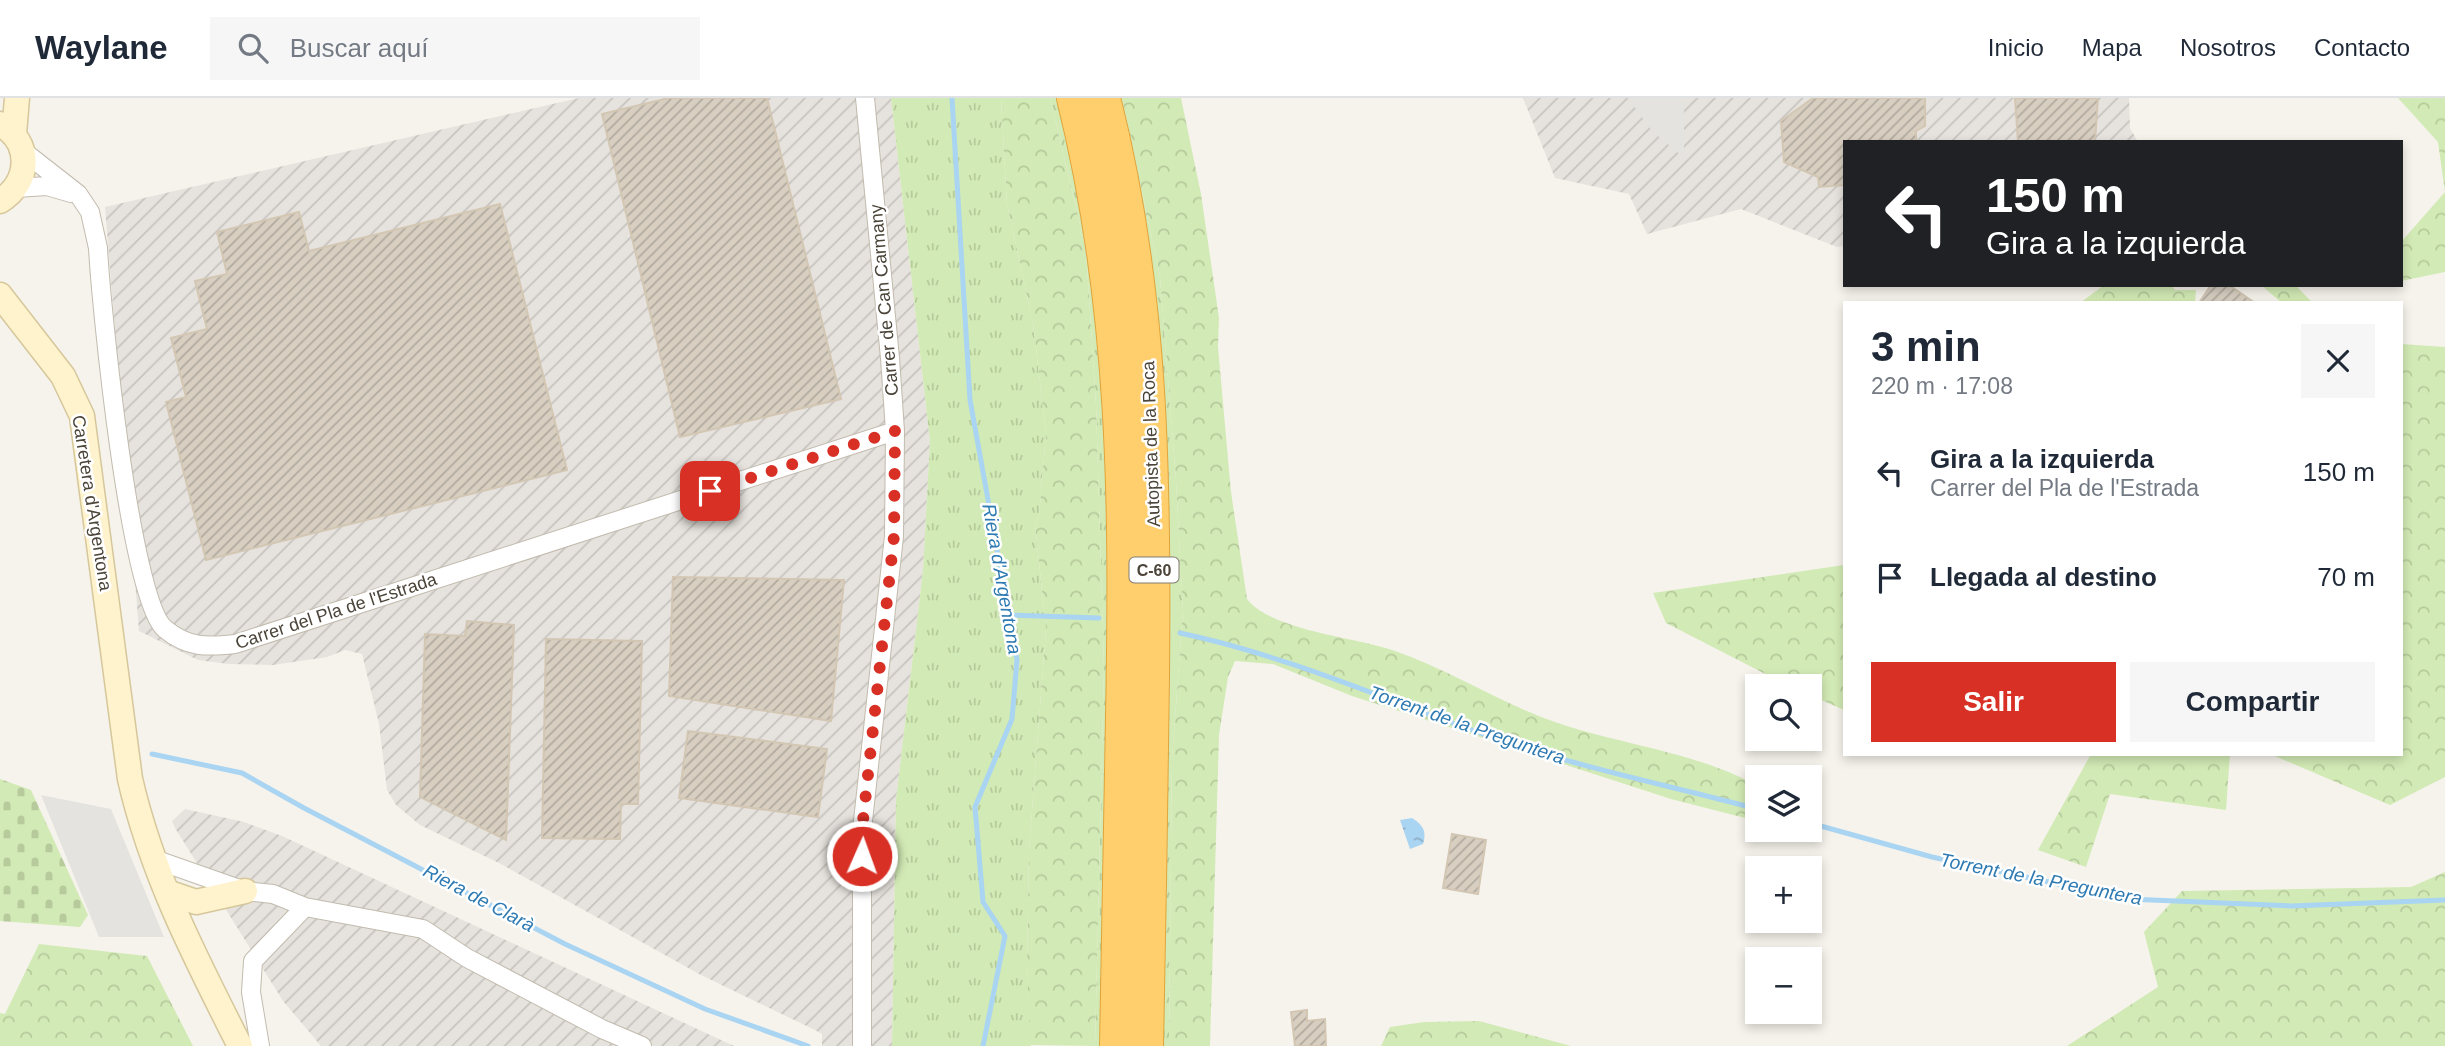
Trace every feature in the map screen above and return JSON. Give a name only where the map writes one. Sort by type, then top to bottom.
[{"type":"highway","name":"Autopista de la Roca","points":[[1073,98],[1084,142],[1108,284],[1124,475],[1116,1046]]},
{"type":"highway","name":"Autopista de la Roca","points":[[1104,98],[1130,218],[1150,377],[1155,504],[1147,1046]]},
{"type":"street","points":[[4,198],[24,167],[12,137],[18,98]]},
{"type":"street","name":"Carrer de Can Carmany","points":[[862,1046],[862,830],[894,536],[895,431],[865,98]]},
{"type":"street","name":"Carrer del Pla de l'Estrada","points":[[12,137],[78,194],[90,212],[98,248],[130,518],[142,579],[163,628],[200,648],[235,644],[895,431]]},
{"type":"street","points":[[4,198],[47,186],[78,194]]},
{"type":"street","name":"Carretera d'Argentona","points":[[0,295],[63,376],[82,416],[130,779],[151,858]]},
{"type":"street","points":[[151,858],[244,891],[273,894],[305,907],[423,929],[479,964],[601,1029],[642,1046]]},
{"type":"street","points":[[151,858],[240,1046]]},
{"type":"street","points":[[167,892],[196,902],[244,891]]},
{"type":"street","points":[[260,1046],[251,992],[253,961],[305,907]]},
{"type":"shaded area","points":[[579,98],[891,98],[930,441],[923,570],[896,800],[892,1046],[822,1046],[822,1034],[815,1030],[701,975],[499,863],[420,825],[396,805],[387,790],[379,724],[362,654],[345,650],[327,657],[273,665],[228,664],[198,660],[139,631],[105,207]]},
{"type":"shaded area","points":[[1523,98],[2129,98],[2130,128],[2137,140],[1843,140],[1843,246],[1837,247],[1741,209],[1647,234],[1629,194],[1555,178]]},
{"type":"shaded area","points":[[1628,98],[1684,98],[1684,158],[1652,131]]},
{"type":"shaded area","points":[[41,795],[111,809],[164,937],[99,937]]},
{"type":"shaded area","points":[[185,809],[244,822],[282,836],[734,1046],[321,1046],[283,1001],[175,828],[172,821]]},
{"type":"green space","points":[[891,98],[1001,98],[1007,204],[1033,323],[1046,434],[1039,515],[1035,524],[1046,629],[1029,850],[1027,963],[1031,1046],[892,1046],[896,800],[923,570],[930,441]]},
{"type":"green space","points":[[1001,98],[1050,98],[1086,250],[1096,405],[1104,667],[1095,1046],[1030,1045],[1027,963],[1029,850],[1046,629],[1035,524],[1039,515],[1046,434],[1033,323],[1007,204]]},
{"type":"green space","points":[[1050,98],[1122,98],[1160,276],[1183,610],[1172,759],[1169,1046],[1095,1046],[1104,667],[1096,405],[1086,250]]},
{"type":"green space","points":[[1122,98],[1181,98],[1201,194],[1219,318],[1218,347],[1231,492],[1247,599],[1275,619],[1315,632],[1395,651],[1555,722],[1685,757],[1735,775],[1745,780],[1745,818],[1671,799],[1352,696],[1273,664],[1235,661],[1228,677],[1219,735],[1210,1046],[1169,1046],[1172,759],[1183,610],[1160,276]]},
{"type":"green space","points":[[2398,98],[2445,98],[2445,192],[2438,142]]},
{"type":"green space","points":[[2445,192],[2445,272],[2403,281],[2403,240]]},
{"type":"green space","points":[[2101,287],[2173,287],[2175,290],[2196,290],[2195,301],[2083,301]]},
{"type":"green space","points":[[2263,287],[2297,287],[2311,301],[2280,301]]},
{"type":"green space","points":[[2403,344],[2445,347],[2445,777],[2390,805],[2275,756],[2403,756]]},
{"type":"green space","points":[[1843,565],[1843,710],[1822,700],[1822,674],[1766,674],[1666,623],[1653,593]]},
{"type":"green space","points":[[2090,756],[2230,756],[2226,810],[2110,794],[2086,867],[2038,850]]},
{"type":"green space","points":[[0,779],[31,790],[88,915],[80,927],[0,921]]},
{"type":"green space","points":[[2445,872],[2445,1046],[2067,1046],[2158,987],[2144,932],[2182,891],[2411,887]]},
{"type":"green space","points":[[39,944],[147,956],[193,1046],[0,1046],[0,1013],[5,1014]]},
{"type":"green space","points":[[1479,1021],[1571,1046],[1381,1046],[1390,1027],[1424,1022]]},
{"type":"water","points":[[1412,818],[1421,826],[1425,835],[1423,844],[1410,849],[1400,820]]},
{"type":"building","points":[[669,98],[767,98],[841,399],[680,437],[602,114]]},
{"type":"building","points":[[1813,98],[1925,98],[1925,126],[1916,131],[1916,140],[1843,140],[1843,185],[1819,187],[1818,177],[1784,162],[1781,121]]},
{"type":"building","points":[[2015,98],[2098,98],[2095,140],[2018,140]]},
{"type":"building","points":[[500,204],[567,470],[206,560],[166,402],[186,397],[171,338],[207,329],[195,281],[227,274],[217,232],[299,212],[309,251]]},
{"type":"building","points":[[2210,287],[2232,287],[2252,301],[2200,301]]},
{"type":"building","points":[[673,577],[844,580],[831,721],[669,696]]},
{"type":"building","points":[[467,621],[514,625],[506,840],[420,797],[425,634],[465,636]]},
{"type":"building","points":[[546,639],[642,641],[638,804],[621,804],[620,839],[542,838]]},
{"type":"building","points":[[688,731],[827,749],[818,817],[679,798]]},
{"type":"building","points":[[1452,834],[1486,840],[1478,894],[1443,888]]},
{"type":"building","points":[[1307,1010],[1307,1021],[1325,1019],[1326,1046],[1295,1046],[1291,1012]]},
{"type":"waterway","name":"Riera d'Argentona","points":[[952,98],[970,400],[1017,660],[1012,719],[975,807],[983,902],[1005,936],[983,1046]]},
{"type":"waterway","points":[[1009,615],[1099,618]]},
{"type":"waterway","name":"Torrent de la Preguntera","points":[[1180,633],[1268,656],[1524,748],[1745,806]]},
{"type":"waterway","name":"Riera de Clarà","points":[[152,754],[242,773],[565,944],[705,1009],[808,1046]]},
{"type":"waterway","name":"Torrent de la Preguntera","points":[[1822,826],[1932,857],[2128,899],[2291,906],[2445,900]]},
{"type":"route","points":[[710,491],[895,431],[894,536],[862,830],[862,856]]}]
